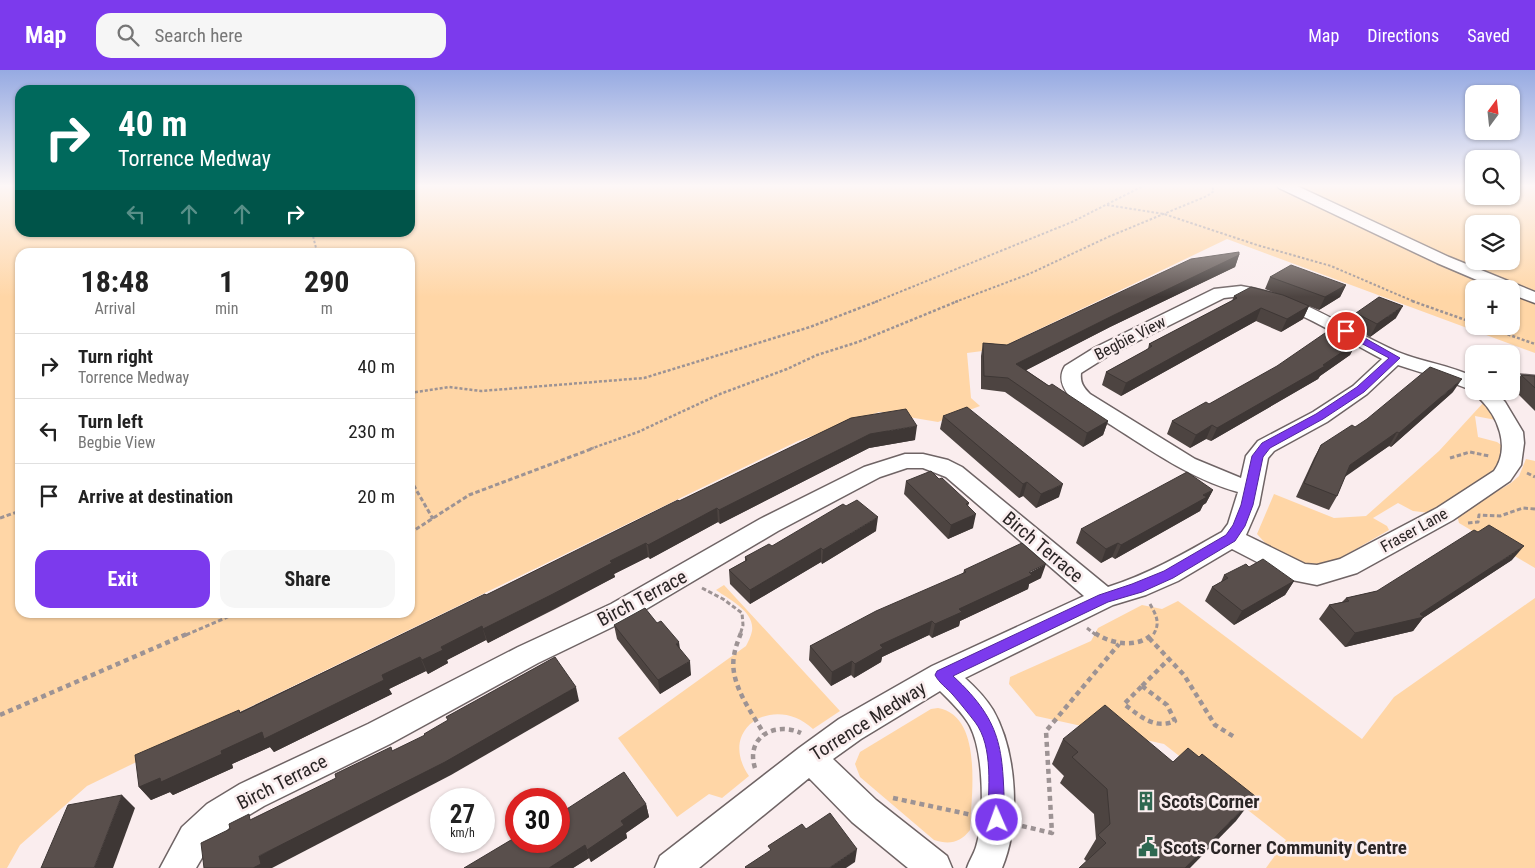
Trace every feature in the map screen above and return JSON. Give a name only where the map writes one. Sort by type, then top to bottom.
[{"type":"street","points":[[1363,222],[1443,260],[1535,298]]},
{"type":"street","name":"Begbie View","points":[[1250,488],[1187,464],[1083,398],[1074,390],[1071,382],[1072,370],[1101,352],[1220,293],[1230,290],[1251,291],[1313,314],[1395,358]]},
{"type":"street","points":[[1231,538],[1239,526],[1247,505],[1257,456],[1266,446],[1320,417],[1360,390],[1395,358]]},
{"type":"street","name":"Fraser Lane","points":[[1395,358],[1465,381]]},
{"type":"street","name":"Fraser Lane","points":[[1231,538],[1301,573],[1317,575],[1348,566],[1445,514],[1502,476],[1510,465],[1513,443],[1512,432],[1493,400]]},
{"type":"street","name":"Birch Terrace","points":[[177,868],[194,839],[219,815],[252,795],[379,734],[528,655],[621,611],[769,525],[872,472],[905,461],[923,461],[940,465],[954,472],[1104,598]]},
{"type":"street","name":"Torrence Medway","points":[[672,868],[816,753],[850,729],[942,675],[1104,598],[1137,588],[1169,574],[1231,538]]},
{"type":"street","points":[[942,675],[957,689],[982,719],[991,740],[995,760],[997,820],[993,848],[984,868]]},
{"type":"street","points":[[816,753],[864,811],[935,868]]},
{"type":"lane","points":[[1520,378],[1535,379]]},
{"type":"path","points":[[415,392],[449,386],[481,391],[644,378],[810,326],[933,280],[1071,222]]},
{"type":"path","points":[[415,530],[469,495],[494,484],[638,432],[720,394],[787,370],[817,355],[858,342],[989,288],[1029,274],[1145,222]]},
{"type":"path","points":[[1189,222],[1257,245],[1331,266],[1419,304],[1465,320]]},
{"type":"path","points":[[1510,335],[1535,344]]},
{"type":"path","points":[[415,488],[433,519]]},
{"type":"path","points":[[1445,514],[1472,524],[1478,522],[1479,516],[1500,516],[1523,508],[1535,509]]},
{"type":"path","points":[[0,518],[15,512]]},
{"type":"path","points":[[682,577],[723,599],[742,613],[745,622],[732,662],[736,680],[764,734]]},
{"type":"path","points":[[1072,614],[1093,634],[1106,640],[1119,644],[1132,644],[1149,638],[1157,627],[1157,618],[1154,608],[1137,588]]},
{"type":"path","points":[[0,715],[225,618]]},
{"type":"path","points":[[1149,638],[1184,675],[1215,725],[1236,738]]},
{"type":"path","points":[[1142,686],[1165,702],[1174,714],[1175,721],[1168,725],[1155,726],[1124,704],[1142,686],[1169,659]]},
{"type":"path","points":[[768,791],[753,764],[752,753],[756,743],[764,734],[774,729],[787,728],[798,731],[816,753]]},
{"type":"shaded area","points":[[0,222],[15,222],[15,237],[415,237],[415,222],[1351,222],[1478,280],[1465,280],[1465,327],[1227,239],[998,349],[967,353],[971,398],[980,406],[938,422],[879,412],[798,441],[87,786],[20,845],[7,868],[0,868]]},
{"type":"shaded area","points":[[1376,222],[1465,222],[1465,264],[1463,263]]},
{"type":"shaded area","points":[[1520,222],[1535,222],[1535,293],[1520,287],[1520,280],[1504,280],[1480,270],[1520,270]]},
{"type":"shaded area","points":[[1520,298],[1535,304],[1535,353],[1520,347],[1520,345],[1513,345],[1486,335],[1520,335]]},
{"type":"shaded area","points":[[1483,403],[1496,420],[1475,416],[1478,437],[1497,442],[1504,447],[1506,454],[1493,475],[1430,513],[1413,511],[1398,503],[1373,518],[1387,526],[1389,530],[1323,568],[1300,564],[1268,546],[1257,534],[1274,494],[1334,518],[1366,516],[1439,451]]},
{"type":"shaded area","points":[[1526,459],[1535,461],[1535,568],[1459,523],[1457,515],[1511,483],[1519,476]]},
{"type":"shaded area","points":[[724,585],[840,711],[813,729],[798,719],[782,714],[767,715],[754,721],[745,731],[740,743],[741,759],[749,776],[722,798],[709,794],[677,817],[618,738],[746,646],[752,633],[750,618],[734,602],[716,590]]},
{"type":"shaded area","points":[[1535,598],[1535,868],[1266,868],[1286,840],[1164,744],[1036,716],[1009,684],[1010,677],[1091,641],[1098,628],[1142,605],[1162,609],[1178,601],[1362,739],[1394,697]]},
{"type":"shaded area","points":[[938,708],[953,714],[963,726],[969,741],[972,760],[970,830],[962,838],[954,842],[934,840],[860,777],[855,764],[860,752],[931,709]]},
{"type":"building","points":[[1239,252],[1239,255],[1016,364],[1049,386],[1052,384],[1108,421],[1087,433],[1008,378],[984,376],[983,343],[1007,345],[1191,259]]},
{"type":"building","points":[[1291,265],[1346,285],[1325,297],[1270,277]]},
{"type":"building","points":[[1251,287],[1283,295],[1309,306],[1287,319],[1261,308],[1126,383],[1106,372],[1152,346],[1149,344],[1237,298],[1234,296]]},
{"type":"building","points":[[1379,297],[1403,306],[1377,324],[1356,313]]},
{"type":"building","points":[[1341,322],[1363,334],[1354,341],[1357,342],[1323,365],[1325,366],[1217,428],[1212,425],[1196,435],[1172,421],[1206,402],[1209,404],[1277,366]]},
{"type":"building","points":[[1430,367],[1462,379],[1399,433],[1397,432],[1350,465],[1337,496],[1304,483],[1321,445],[1352,425],[1355,427],[1367,419]]},
{"type":"building","points":[[1521,375],[1535,376],[1535,388]]},
{"type":"building","points":[[967,407],[1063,484],[1041,494],[1027,482],[1023,484],[943,416]]},
{"type":"building","points":[[906,409],[917,426],[870,434],[719,510],[717,508],[648,545],[646,543],[610,561],[612,563],[551,595],[483,629],[482,626],[441,647],[443,650],[422,660],[420,657],[382,675],[384,680],[264,739],[262,732],[221,751],[222,754],[161,782],[160,778],[139,787],[135,755],[239,710],[240,713],[851,418]]},
{"type":"building","points":[[931,471],[939,479],[942,478],[969,503],[966,504],[976,514],[951,525],[906,481]]},
{"type":"building","points":[[1187,472],[1213,490],[1203,495],[1207,497],[1121,545],[1118,543],[1106,549],[1081,529]]},
{"type":"building","points":[[857,500],[878,517],[750,590],[729,570],[747,560],[745,557],[769,544],[772,546],[843,504],[846,506]]},
{"type":"building","points":[[1489,525],[1524,546],[1420,614],[1424,617],[1355,633],[1329,605],[1349,601],[1346,598],[1377,591],[1474,530],[1478,532]]},
{"type":"building","points":[[1022,543],[1046,564],[1029,572],[1032,575],[959,609],[962,612],[935,624],[932,621],[880,645],[883,648],[855,664],[852,661],[832,672],[810,646],[876,611],[966,572],[964,570]]},
{"type":"building","points":[[1263,559],[1294,581],[1242,611],[1212,587],[1228,578],[1224,575],[1246,564],[1249,567]]},
{"type":"building","points":[[645,608],[657,623],[661,621],[679,642],[676,644],[690,661],[658,680],[614,625]]},
{"type":"building","points":[[555,657],[576,687],[445,762],[259,856],[261,864],[253,868],[204,868],[201,843],[230,829],[229,824],[249,814],[250,820],[336,778],[335,774],[391,747],[392,751],[425,735],[448,720],[446,717]]},
{"type":"building","name":"Scots Corner","points":[[1105,705],[1173,762],[1188,748],[1199,757],[1202,754],[1255,796],[1185,868],[1079,868],[1106,843],[1098,835],[1110,824],[1107,789],[1072,757],[1078,752],[1063,739]]},
{"type":"building","points":[[624,772],[646,804],[621,821],[624,825],[587,850],[585,845],[549,868],[464,868],[489,853],[495,853],[495,850],[505,844],[505,853],[570,853],[570,807]]},
{"type":"building","points":[[122,795],[94,868],[41,868],[68,805]]},
{"type":"building","points":[[830,813],[857,849],[829,868],[745,867],[771,850],[768,846],[802,824],[806,829]]},
{"type":"place","name":"Scots Corner","points":[[1146,801]]},
{"type":"place","name":"Scots Corner Community Centre","points":[[1148,847]]},
{"type":"route","points":[[997,820],[995,760],[991,740],[982,719],[957,689],[942,675],[1104,598],[1137,588],[1169,574],[1231,538],[1239,526],[1247,505],[1257,456],[1266,446],[1320,417],[1360,390],[1395,358],[1346,331]]}]
